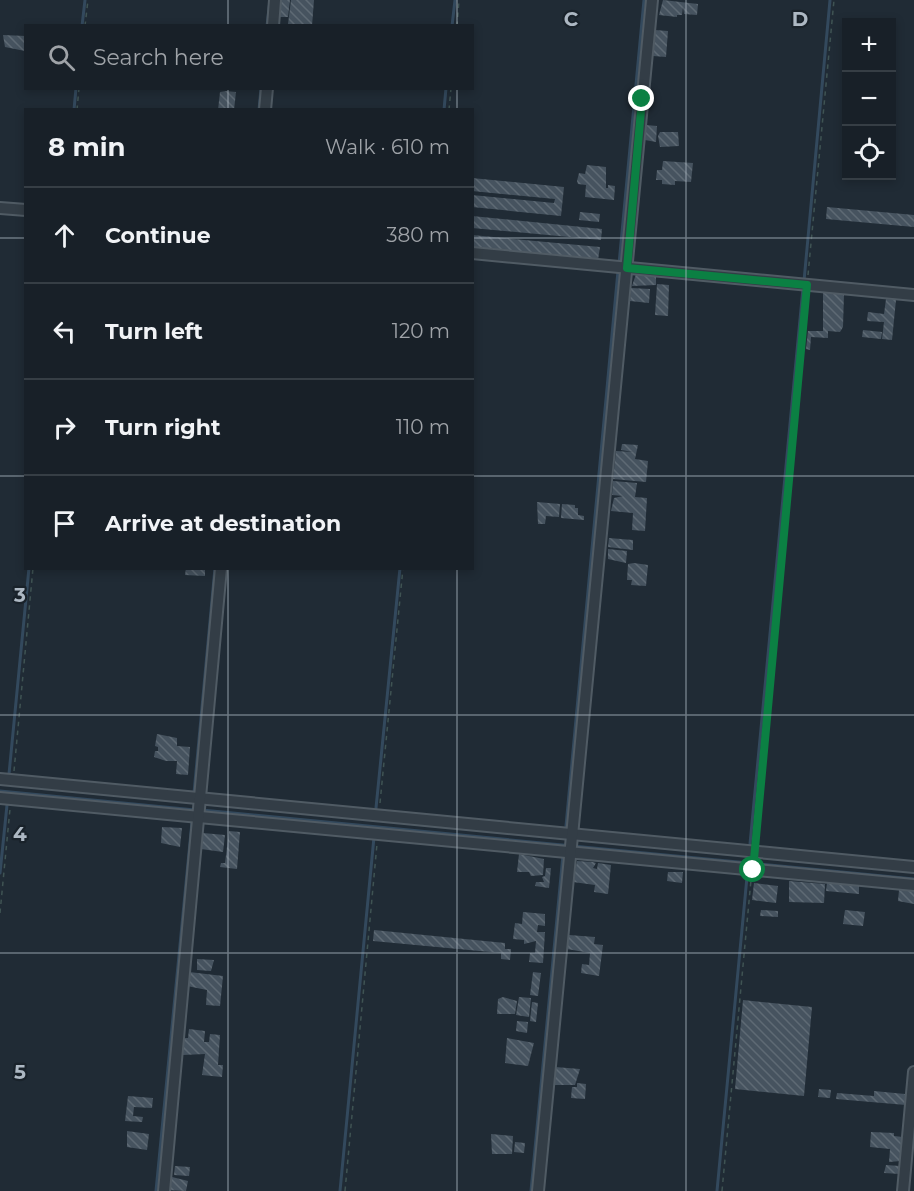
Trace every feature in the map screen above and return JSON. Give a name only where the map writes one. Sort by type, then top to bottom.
[{"type":"street","points":[[273,24],[275,0]]},
{"type":"street","points":[[538,1191],[621,268],[652,0]]},
{"type":"street","points":[[265,108],[267,90]]},
{"type":"street","points":[[0,208],[24,210]]},
{"type":"street","points":[[474,253],[914,295]]},
{"type":"street","points":[[164,1191],[221,570]]},
{"type":"street","points":[[0,779],[11,792],[569,847],[754,862],[914,867]]},
{"type":"street","points":[[11,792],[569,847],[754,862],[914,885]]},
{"type":"street","points":[[903,1191],[914,1072]]},
{"type":"path","points":[[86,24],[88,0]]},
{"type":"path","points":[[457,24],[459,0]]},
{"type":"path","points":[[722,1191],[834,0]]},
{"type":"path","points":[[78,108],[79,90]]},
{"type":"path","points":[[448,108],[451,90]]},
{"type":"path","points":[[0,913],[33,570]]},
{"type":"path","points":[[345,1191],[404,570]]},
{"type":"building","points":[[279,0],[290,0],[288,17],[277,17]]},
{"type":"building","points":[[291,0],[314,0],[312,24],[288,24]]},
{"type":"building","points":[[663,0],[698,4],[697,15],[684,14],[683,7],[682,15],[677,15],[677,17],[659,15]]},
{"type":"building","points":[[655,30],[668,31],[666,57],[653,56]]},
{"type":"building","points":[[3,35],[24,36],[24,51],[5,47]]},
{"type":"building","points":[[220,92],[236,92],[234,108],[218,108]]},
{"type":"building","points":[[646,125],[657,126],[656,142],[645,140]]},
{"type":"building","points":[[660,132],[678,132],[679,146],[660,147],[658,136]]},
{"type":"building","points":[[663,161],[693,163],[691,182],[675,181],[675,185],[662,184],[662,180],[656,180],[657,170],[662,170]]},
{"type":"building","points":[[587,165],[606,167],[606,188],[608,185],[615,186],[614,200],[585,197],[586,185],[578,184],[577,181],[579,173],[585,174]]},
{"type":"building","points":[[474,178],[564,187],[561,216],[474,207],[474,195],[554,203],[555,199],[474,191]]},
{"type":"building","points":[[827,207],[914,215],[914,227],[826,219]]},
{"type":"building","points":[[580,212],[600,214],[599,222],[579,220]]},
{"type":"building","points":[[474,216],[602,229],[601,240],[474,228]]},
{"type":"building","points":[[474,235],[600,247],[598,260],[474,247]]},
{"type":"building","points":[[636,274],[656,277],[656,285],[632,286]]},
{"type":"building","points":[[657,284],[669,285],[668,316],[655,315]]},
{"type":"building","points":[[631,288],[650,289],[649,303],[630,301]]},
{"type":"building","points":[[823,292],[844,294],[843,327],[840,332],[828,331],[828,338],[811,337],[810,350],[806,349],[808,331],[823,331]]},
{"type":"building","points":[[886,299],[896,300],[892,340],[882,339],[884,322],[867,321],[868,312],[884,314]]},
{"type":"building","points":[[863,330],[882,332],[881,339],[862,337]]},
{"type":"building","points":[[622,444],[638,445],[635,459],[648,461],[646,482],[613,479],[616,451],[633,452],[621,450]]},
{"type":"building","points":[[613,481],[637,483],[635,497],[647,498],[645,531],[632,530],[633,513],[611,511],[614,498],[623,496],[612,495]]},
{"type":"building","points":[[537,502],[560,504],[559,517],[546,516],[545,524],[538,524]]},
{"type":"building","points":[[562,504],[575,505],[575,508],[578,508],[578,515],[584,516],[584,520],[561,518]]},
{"type":"building","points":[[609,538],[633,540],[633,550],[608,547]]},
{"type":"building","points":[[608,549],[627,551],[626,563],[608,559]]},
{"type":"building","points":[[628,564],[648,565],[646,586],[631,585],[632,580],[627,580]]},
{"type":"building","points":[[186,570],[205,570],[205,576],[185,575]]},
{"type":"building","points":[[157,734],[177,738],[177,746],[190,747],[188,775],[176,774],[177,761],[166,761],[154,757],[155,751],[158,751],[158,747],[155,746]]},
{"type":"building","points":[[162,827],[182,828],[180,847],[161,843]]},
{"type":"building","points":[[229,831],[240,832],[237,869],[220,867],[221,863],[225,863]]},
{"type":"building","points":[[203,833],[225,835],[223,852],[201,849]]},
{"type":"building","points":[[519,854],[544,859],[543,875],[531,876],[529,872],[517,872]]},
{"type":"building","points":[[577,861],[596,863],[593,868],[597,869],[598,863],[611,865],[608,894],[594,892],[595,885],[573,882]]},
{"type":"building","points":[[546,868],[551,868],[549,888],[535,886],[536,882],[544,882],[542,877],[545,876]]},
{"type":"building","points":[[668,872],[683,872],[682,883],[667,881]]},
{"type":"building","points":[[789,881],[825,884],[824,903],[789,902]]},
{"type":"building","points":[[754,883],[778,886],[776,903],[752,900]]},
{"type":"building","points":[[827,883],[859,886],[859,894],[826,891]]},
{"type":"building","points":[[899,890],[914,891],[914,904],[898,901]]},
{"type":"building","points":[[761,910],[778,911],[778,917],[760,916]]},
{"type":"building","points":[[845,910],[865,912],[863,926],[843,924]]},
{"type":"building","points":[[523,912],[545,914],[545,926],[538,925],[537,932],[545,932],[543,963],[529,962],[530,953],[535,953],[536,941],[524,944],[524,940],[513,939],[515,923],[522,924]]},
{"type":"building","points":[[374,930],[505,943],[505,949],[511,949],[510,960],[501,959],[501,953],[373,941]]},
{"type":"building","points":[[569,935],[595,937],[594,944],[603,945],[599,976],[581,973],[582,964],[589,965],[590,953],[567,949]]},
{"type":"building","points":[[197,959],[214,960],[211,971],[197,970]]},
{"type":"building","points":[[189,972],[223,976],[220,1006],[206,1005],[207,990],[187,986]]},
{"type":"building","points":[[533,972],[541,973],[538,996],[530,995]]},
{"type":"building","points":[[503,997],[517,1001],[515,1014],[497,1014],[498,999]]},
{"type":"building","points":[[519,997],[531,998],[529,1017],[516,1015]]},
{"type":"building","points":[[743,1000],[812,1007],[804,1096],[735,1089]]},
{"type":"building","points":[[532,1002],[538,1003],[536,1022],[530,1021]]},
{"type":"building","points":[[517,1021],[528,1022],[527,1033],[516,1031]]},
{"type":"building","points":[[189,1029],[205,1031],[204,1042],[209,1042],[210,1034],[220,1035],[218,1065],[223,1065],[222,1077],[202,1075],[205,1054],[183,1055],[182,1038],[188,1038]]},
{"type":"building","points":[[507,1038],[534,1043],[528,1066],[505,1063]]},
{"type":"building","points":[[555,1067],[580,1069],[575,1085],[552,1085]]},
{"type":"building","points":[[577,1083],[586,1084],[585,1099],[571,1098],[572,1087],[577,1087]]},
{"type":"building","points":[[819,1089],[831,1090],[830,1098],[818,1097]]},
{"type":"building","points":[[874,1091],[905,1094],[906,1105],[836,1099],[837,1093],[874,1096]]},
{"type":"building","points":[[128,1096],[153,1098],[152,1108],[134,1107],[133,1116],[143,1117],[142,1122],[125,1121]]},
{"type":"building","points":[[127,1131],[149,1134],[147,1150],[127,1147]]},
{"type":"building","points":[[871,1132],[894,1133],[894,1136],[903,1137],[901,1161],[889,1162],[890,1149],[870,1147]]},
{"type":"building","points":[[491,1134],[513,1136],[512,1154],[492,1154]]},
{"type":"building","points":[[515,1142],[525,1143],[524,1153],[514,1152]]},
{"type":"building","points":[[886,1165],[900,1166],[900,1174],[884,1173]]},
{"type":"building","points":[[175,1166],[190,1167],[189,1176],[174,1175]]},
{"type":"building","points":[[168,1176],[188,1181],[186,1191],[166,1190]]},
{"type":"waterway","points":[[82,24],[85,0]]},
{"type":"waterway","points":[[267,24],[270,0]]},
{"type":"waterway","points":[[452,24],[455,0]]},
{"type":"waterway","points":[[619,264],[644,0]]},
{"type":"waterway","points":[[804,281],[830,0]]},
{"type":"waterway","points":[[74,108],[76,90]]},
{"type":"waterway","points":[[259,108],[261,90]]},
{"type":"waterway","points":[[444,108],[446,90]]},
{"type":"waterway","points":[[566,826],[618,271]]},
{"type":"waterway","points":[[750,844],[803,288]]},
{"type":"waterway","points":[[9,774],[29,570]]},
{"type":"waterway","points":[[194,793],[215,570]]},
{"type":"waterway","points":[[376,808],[400,570]]},
{"type":"waterway","points":[[0,791],[195,810]]},
{"type":"waterway","points":[[0,873],[7,805]]},
{"type":"waterway","points":[[202,810],[914,879]]},
{"type":"waterway","points":[[156,1191],[192,822]]},
{"type":"waterway","points":[[340,1191],[374,837]]},
{"type":"waterway","points":[[531,1191],[563,855]]},
{"type":"waterway","points":[[717,1191],[747,877]]},
{"type":"route","points":[[642,99],[627,268],[807,285],[753,870]]}]
